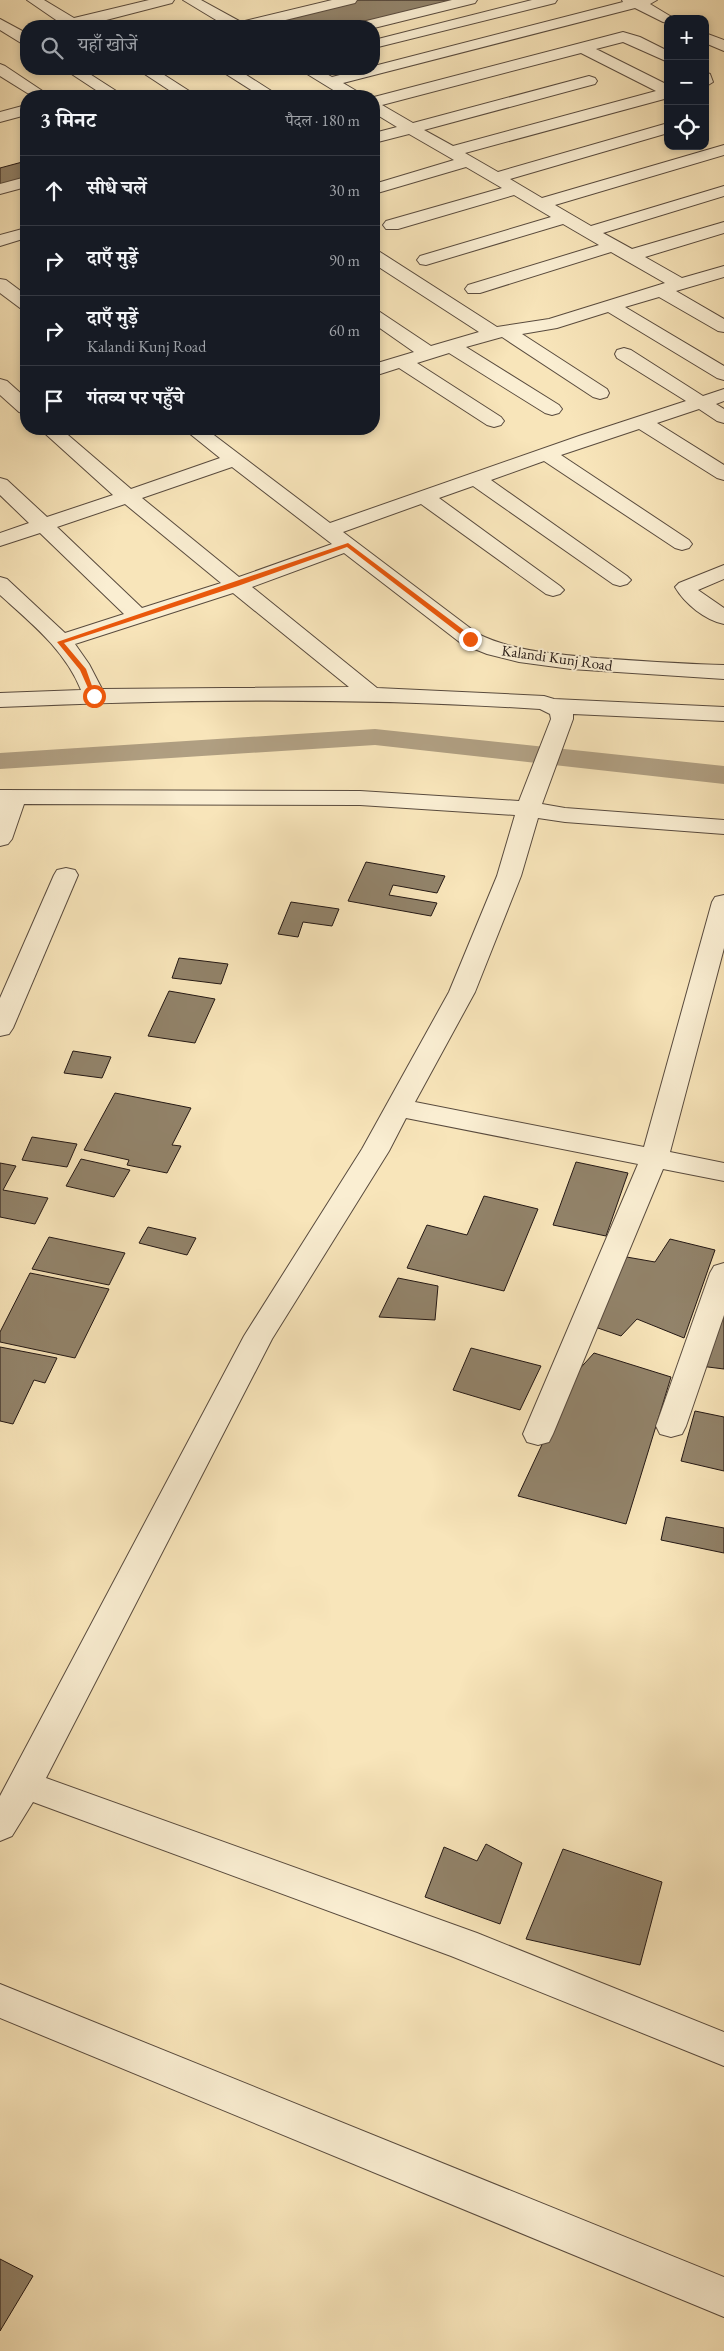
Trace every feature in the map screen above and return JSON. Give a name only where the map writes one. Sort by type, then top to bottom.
[{"type":"street","points":[[34,0],[62,20]]},
{"type":"street","points":[[109,0],[143,20]]},
{"type":"street","points":[[88,20],[167,0]]},
{"type":"street","points":[[190,0],[225,20]]},
{"type":"street","points":[[268,20],[348,0]]},
{"type":"street","points":[[380,22],[470,0]]},
{"type":"street","points":[[380,42],[545,0]]},
{"type":"street","points":[[380,69],[638,1],[664,17]]},
{"type":"street","points":[[0,24],[20,35]]},
{"type":"street","points":[[0,41],[20,38]]},
{"type":"street","points":[[380,100],[616,38],[629,38],[664,55]]},
{"type":"street","points":[[709,39],[724,46]]},
{"type":"street","points":[[583,48],[664,90]]},
{"type":"street","points":[[0,69],[33,90]]},
{"type":"street","points":[[567,70],[664,120]]},
{"type":"street","points":[[82,75],[106,90]]},
{"type":"street","points":[[155,75],[179,90]]},
{"type":"street","points":[[236,75],[262,90]]},
{"type":"street","points":[[318,75],[343,90]]},
{"type":"street","points":[[329,82],[356,75]]},
{"type":"street","points":[[380,136],[589,81]]},
{"type":"street","points":[[450,152],[664,93]]},
{"type":"street","points":[[380,110],[514,190],[679,284]]},
{"type":"street","points":[[0,117],[20,114]]},
{"type":"street","points":[[494,178],[664,129]]},
{"type":"street","points":[[709,143],[724,151]]},
{"type":"street","points":[[539,204],[724,151]]},
{"type":"street","points":[[380,187],[467,162]]},
{"type":"street","points":[[0,189],[20,184]]},
{"type":"street","points":[[392,225],[514,190]]},
{"type":"street","points":[[588,232],[724,191]]},
{"type":"street","points":[[426,260],[564,218]]},
{"type":"street","points":[[630,256],[719,233]]},
{"type":"street","points":[[0,240],[20,235]]},
{"type":"street","points":[[474,289],[612,246]]},
{"type":"street","points":[[380,260],[600,393]]},
{"type":"street","points":[[380,368],[499,332],[551,324],[679,284],[722,273]]},
{"type":"street","points":[[0,284],[20,299]]},
{"type":"street","points":[[661,290],[724,327]]},
{"type":"street","points":[[610,306],[724,374]]},
{"type":"street","points":[[380,320],[429,353]]},
{"type":"street","points":[[451,346],[552,409]]},
{"type":"street","points":[[624,354],[724,417]]},
{"type":"street","points":[[401,361],[494,421]]},
{"type":"street","points":[[0,385],[20,403]]},
{"type":"street","points":[[329,530],[724,395]]},
{"type":"street","points":[[641,422],[724,474]]},
{"type":"street","points":[[57,435],[127,496],[371,694]]},
{"type":"street","name":"Kalandi Kunj Road","points":[[202,435],[470,639],[498,651],[522,657],[622,667],[724,672]]},
{"type":"street","points":[[547,455],[682,544]]},
{"type":"street","points":[[0,540],[234,460]]},
{"type":"street","points":[[476,479],[620,580]]},
{"type":"street","points":[[0,484],[41,526],[139,617]]},
{"type":"street","points":[[424,497],[553,590]]},
{"type":"street","points":[[60,642],[236,585],[348,545]]},
{"type":"street","points":[[724,571],[686,587],[686,591],[691,596],[724,618]]},
{"type":"street","points":[[0,583],[60,642],[83,669],[94,696]]},
{"type":"street","points":[[0,700],[94,696],[371,694],[530,702],[554,706],[724,714]]},
{"type":"street","points":[[0,1826],[25,1785],[259,1336],[376,1150],[462,992],[509,876],[533,797],[556,738],[562,719],[561,711],[554,706]]},
{"type":"street","points":[[0,839],[8,797],[533,797],[584,816],[724,827]]},
{"type":"street","points":[[0,1028],[66,874]]},
{"type":"street","points":[[538,1434],[655,1157],[724,902]]},
{"type":"street","points":[[399,1108],[724,1172]]},
{"type":"street","points":[[671,1426],[724,1273]]},
{"type":"street","points":[[25,1785],[342,1898],[596,1994],[724,2049]]},
{"type":"street","points":[[0,2001],[724,2297]]},
{"type":"building","points":[[358,0],[463,0],[380,20],[276,20]]},
{"type":"building","points":[[20,163],[20,182],[0,187],[0,168]]},
{"type":"building","points":[[366,862],[445,876],[437,893],[393,885],[389,895],[437,903],[431,916],[348,901]]},
{"type":"building","points":[[291,902],[339,909],[332,926],[303,922],[298,937],[278,934]]},
{"type":"building","points":[[179,958],[228,964],[221,984],[172,978]]},
{"type":"building","points":[[169,991],[215,999],[195,1043],[148,1036]]},
{"type":"building","points":[[73,1051],[111,1057],[102,1078],[64,1073]]},
{"type":"building","points":[[115,1093],[191,1108],[172,1145],[181,1146],[167,1173],[127,1165],[129,1160],[84,1150]]},
{"type":"building","points":[[32,1137],[77,1144],[67,1167],[22,1160]]},
{"type":"building","points":[[81,1159],[130,1170],[114,1197],[66,1186]]},
{"type":"building","points":[[576,1162],[628,1173],[606,1236],[553,1225]]},
{"type":"building","points":[[0,1163],[16,1166],[3,1190],[48,1198],[35,1224],[0,1217]]},
{"type":"building","points":[[484,1196],[538,1209],[504,1291],[407,1268],[427,1225],[467,1235]]},
{"type":"building","points":[[148,1227],[196,1238],[187,1255],[139,1243]]},
{"type":"building","points":[[49,1237],[125,1253],[109,1285],[32,1269]]},
{"type":"building","points":[[670,1239],[715,1250],[684,1338],[637,1319],[621,1336],[595,1327],[621,1256],[655,1262]]},
{"type":"building","points":[[30,1273],[109,1289],[75,1358],[0,1342],[0,1332]]},
{"type":"building","points":[[398,1278],[438,1286],[435,1320],[379,1317]]},
{"type":"building","points":[[724,1312],[724,1369],[700,1366]]},
{"type":"building","points":[[0,1347],[57,1358],[45,1383],[34,1380],[13,1424],[0,1421]]},
{"type":"building","points":[[471,1348],[541,1366],[520,1410],[453,1390]]},
{"type":"building","points":[[594,1353],[671,1377],[626,1524],[518,1496],[575,1374]]},
{"type":"building","points":[[695,1411],[724,1417],[724,1471],[681,1461]]},
{"type":"building","points":[[666,1517],[724,1528],[724,1553],[661,1540]]},
{"type":"building","points":[[486,1844],[522,1863],[500,1924],[425,1897],[444,1847],[477,1861]]},
{"type":"building","points":[[563,1849],[662,1882],[640,1965],[526,1939]]},
{"type":"building","points":[[0,2259],[33,2276],[0,2331]]},
{"type":"waterway","points":[[0,761],[375,737],[724,775]]},
{"type":"route","points":[[94,696],[83,669],[60,642],[236,585],[348,545],[470,639]]}]
